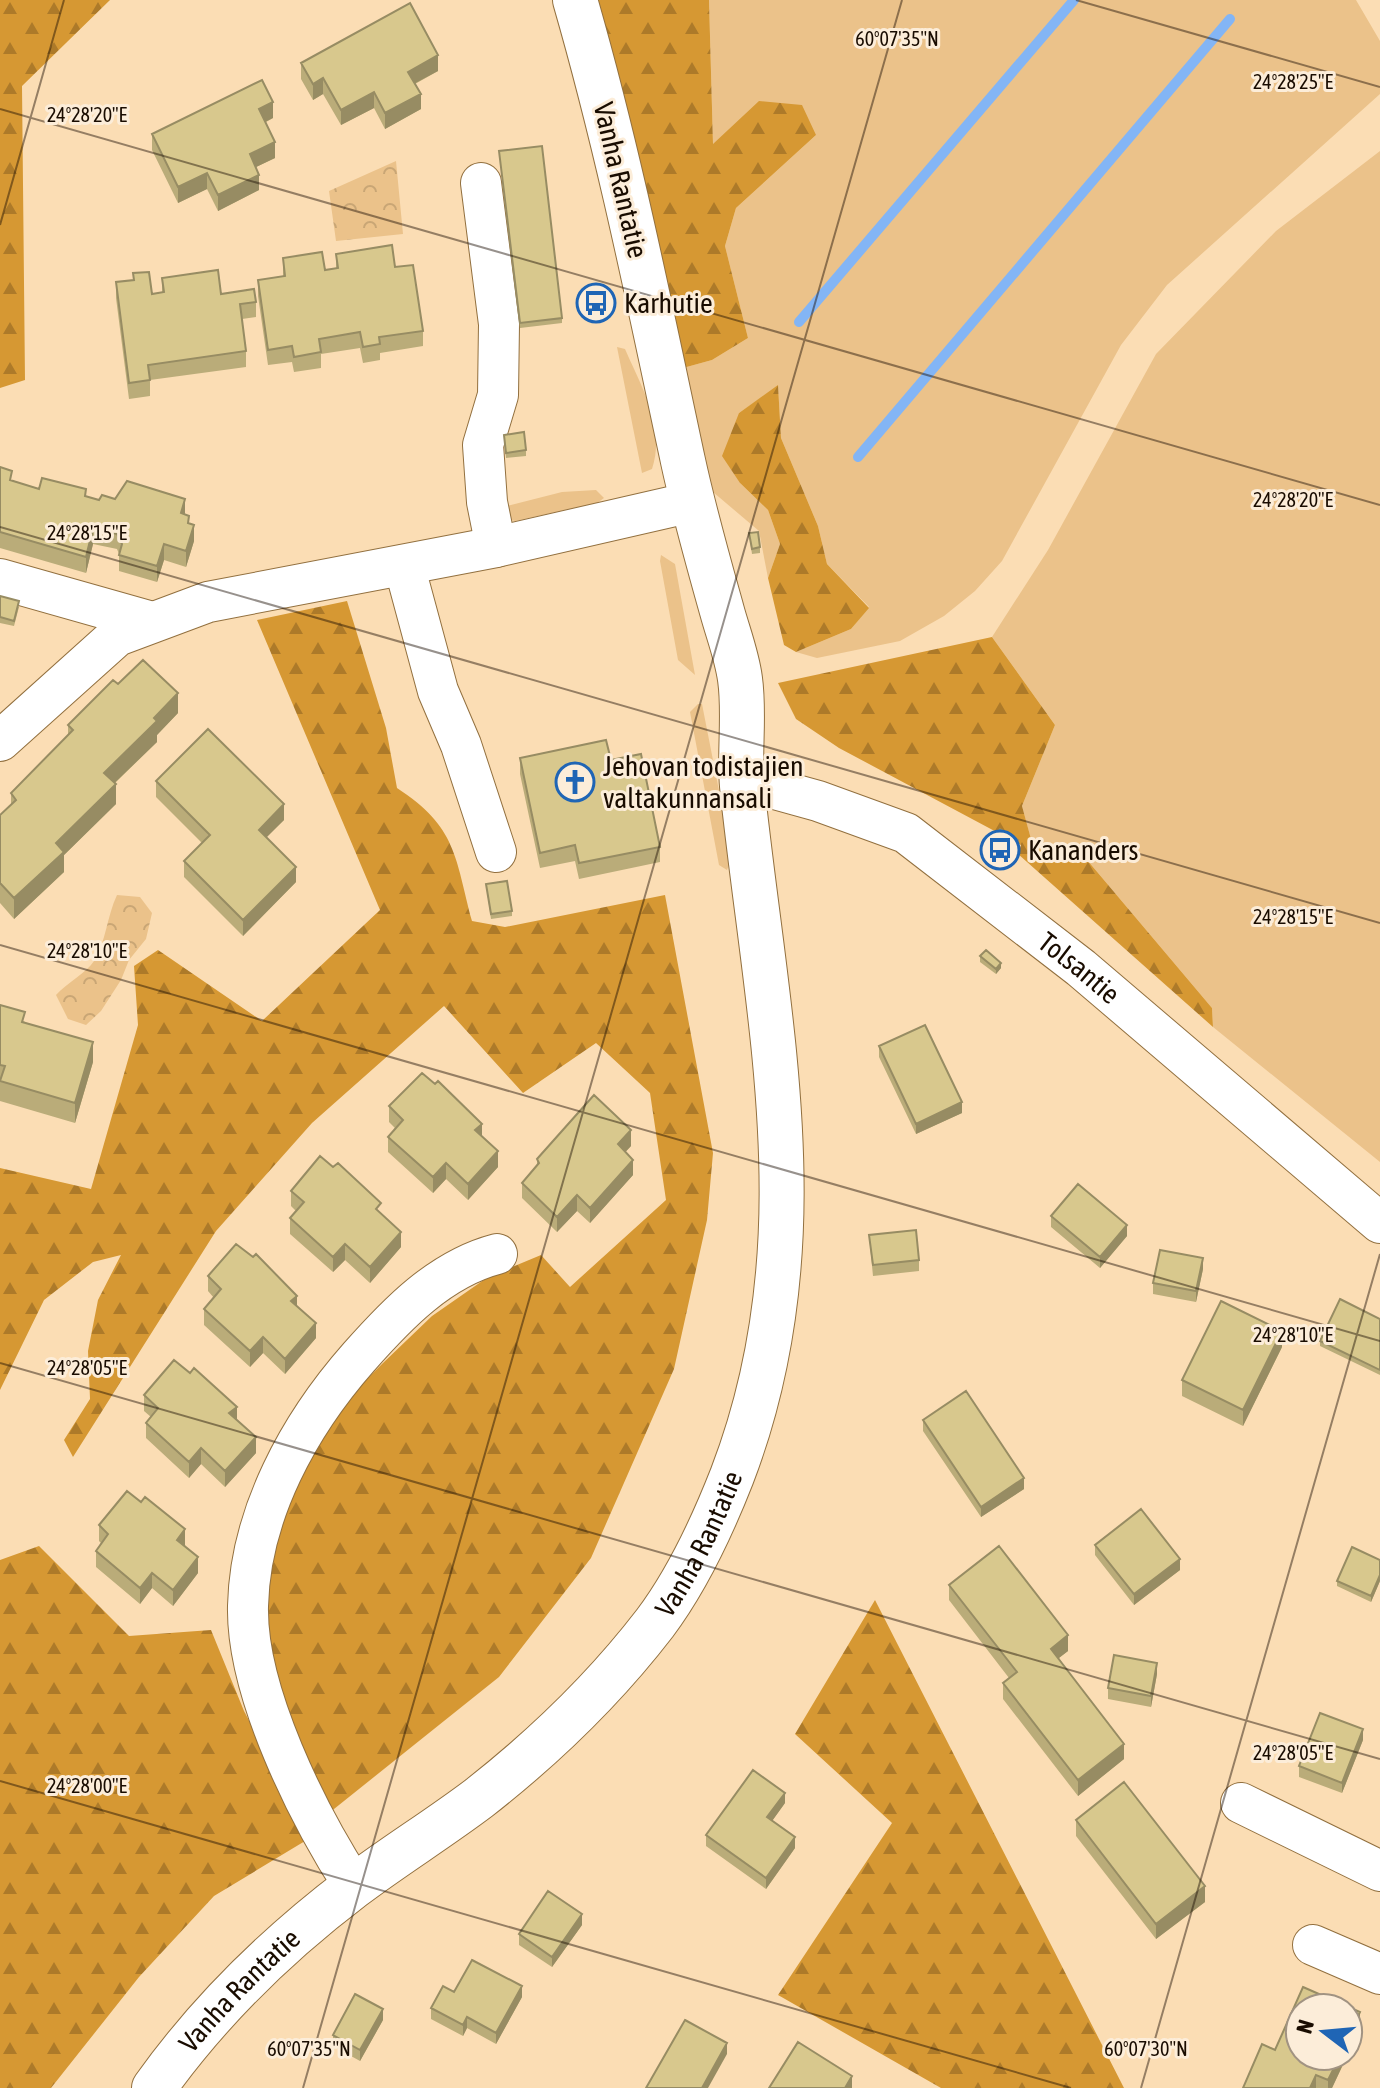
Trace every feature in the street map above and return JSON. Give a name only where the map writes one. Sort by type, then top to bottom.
[{"type":"main road","name":"Vanha Rantatie","points":[[154,2088],[203,2025],[265,1962],[354,1886],[477,1799],[531,1754],[613,1671],[679,1589],[705,1538],[749,1432],[772,1323],[782,1183],[778,1067],[742,780],[712,685],[692,502],[622,179],[575,0]]},
{"type":"street","points":[[481,183],[499,324],[498,395],[483,445],[487,502],[496,547]]},
{"type":"street","points":[[0,741],[93,654],[117,636],[208,602],[496,547],[692,502]]},
{"type":"street","points":[[404,565],[438,691],[461,745],[496,852]]},
{"type":"street","points":[[0,579],[152,622]]},
{"type":"street","name":"Tolsantie","points":[[742,780],[818,801],[906,833],[1081,968],[1380,1223]]},
{"type":"street","points":[[354,1886],[326,1843],[261,1693],[248,1608],[263,1517],[306,1428],[339,1379],[422,1293],[462,1266],[497,1254]]},
{"type":"street","points":[[1241,1803],[1380,1871]]},
{"type":"street","points":[[1313,1945],[1380,1974]]},
{"type":"green space","points":[[0,0],[110,0],[22,86],[25,380],[0,388]]},
{"type":"green space","points":[[592,0],[709,0],[713,144],[759,101],[802,105],[816,135],[736,208],[725,246],[748,338],[712,360],[683,368]]},
{"type":"green space","points":[[709,0],[1356,0],[1380,41],[1380,94],[1167,285],[1121,345],[1002,561],[975,591],[944,616],[900,641],[817,658],[796,652],[851,629],[869,607],[827,564],[818,526],[781,438],[778,386],[739,413],[740,483],[768,510],[780,544],[768,578],[759,531],[713,492],[683,368],[712,360],[748,338],[725,246],[736,208],[816,135],[713,144]]},
{"type":"green space","points":[[1380,151],[1380,1162],[1213,1027],[1212,1008],[1082,854],[1034,851],[1022,806],[1055,725],[992,637],[1048,550],[1156,354],[1276,231]]},
{"type":"green space","points":[[396,161],[403,234],[336,241],[329,191]]},
{"type":"green space","points":[[617,347],[625,349],[654,422],[656,453],[652,469],[642,473]]},
{"type":"green space","points":[[778,385],[781,438],[818,526],[827,564],[869,608],[851,629],[796,652],[784,645],[768,578],[780,544],[768,510],[740,483],[722,456],[739,413]]},
{"type":"green space","points":[[596,490],[604,498],[597,503],[515,521],[506,519],[507,506],[562,492]]},
{"type":"green space","points":[[661,555],[675,564],[695,675],[678,660]]},
{"type":"green space","points":[[347,601],[386,728],[397,788],[417,802],[443,830],[457,861],[472,921],[505,927],[665,895],[713,1153],[707,1220],[674,1369],[591,1558],[499,1677],[329,1813],[279,1697],[263,1616],[284,1506],[333,1413],[432,1316],[488,1277],[541,1255],[570,1287],[666,1200],[650,1093],[596,1043],[523,1093],[444,1006],[312,1123],[216,1231],[73,1457],[64,1440],[90,1399],[88,1351],[98,1300],[121,1255],[93,1262],[44,1300],[0,1390],[0,1168],[91,1189],[138,1025],[134,966],[158,950],[262,1021],[380,910],[257,620]]},
{"type":"green space","points":[[992,637],[1055,725],[1022,806],[1034,850],[1082,854],[1212,1008],[1213,1027],[1018,854],[1021,845],[839,748],[796,719],[778,683]]},
{"type":"green space","points":[[702,704],[732,857],[727,870],[719,865],[690,712]]},
{"type":"green space","points":[[117,895],[140,897],[152,913],[146,939],[129,960],[121,980],[101,1011],[86,1025],[68,1019],[56,995],[94,961]]},
{"type":"green space","points":[[39,1546],[129,1636],[211,1630],[244,1711],[310,1838],[214,1896],[139,1977],[51,2088],[0,2088],[0,1560]]},
{"type":"green space","points":[[875,1600],[1124,2088],[941,2088],[778,1995],[892,1823],[795,1734]]},
{"type":"building","points":[[410,3],[438,55],[408,72],[421,94],[385,113],[374,92],[341,110],[323,78],[313,84],[301,63]]},
{"type":"building","points":[[262,80],[273,102],[259,109],[275,142],[250,154],[259,175],[218,195],[207,173],[178,187],[152,134]]},
{"type":"building","points":[[542,146],[562,318],[520,323],[499,151]]},
{"type":"building","points":[[392,245],[395,267],[413,265],[423,331],[379,337],[380,344],[363,347],[360,332],[319,339],[321,352],[294,357],[292,346],[268,350],[258,280],[285,276],[283,258],[322,252],[325,270],[338,268],[336,254]]},
{"type":"building","points":[[218,270],[221,294],[254,289],[256,302],[240,304],[246,351],[148,365],[150,380],[129,383],[116,282],[134,280],[133,273],[149,272],[152,294],[164,292],[162,278]]},
{"type":"building","points":[[524,432],[526,450],[506,453],[504,435]]},
{"type":"building","points":[[0,467],[12,471],[10,480],[39,489],[42,478],[86,489],[85,496],[99,500],[102,495],[115,499],[127,481],[185,499],[181,513],[189,516],[188,523],[194,525],[186,551],[164,544],[157,566],[119,555],[122,544],[117,534],[93,528],[86,557],[0,532]]},
{"type":"building","points":[[758,532],[760,547],[752,549],[749,533]]},
{"type":"building","points":[[0,596],[19,601],[14,621],[0,617]]},
{"type":"building","points":[[143,660],[178,693],[154,718],[157,721],[104,773],[116,784],[56,843],[64,852],[14,898],[0,883],[0,815],[16,800],[11,793],[73,730],[68,725],[113,680],[118,684]]},
{"type":"building","points":[[208,729],[284,804],[259,830],[296,867],[243,920],[184,861],[210,835],[156,781]]},
{"type":"building","points":[[606,740],[611,760],[641,754],[660,847],[579,863],[575,845],[540,853],[520,758]]},
{"type":"building","points":[[1000,829],[1018,840],[1013,848],[995,836]]},
{"type":"building","points":[[507,881],[512,911],[491,914],[486,884]]},
{"type":"building","points":[[986,950],[1001,963],[996,969],[980,956]]},
{"type":"building","points":[[0,1005],[25,1012],[22,1022],[93,1042],[75,1103],[0,1081],[5,1066],[0,1065]]},
{"type":"building","points":[[925,1025],[962,1102],[916,1124],[879,1046]]},
{"type":"building","points":[[422,1073],[435,1084],[438,1081],[482,1124],[475,1130],[498,1151],[468,1184],[446,1163],[433,1177],[388,1137],[403,1120],[389,1106]]},
{"type":"building","points":[[594,1095],[631,1130],[618,1144],[633,1160],[590,1208],[577,1195],[557,1217],[522,1183],[539,1163],[537,1159]]},
{"type":"building","points":[[320,1156],[333,1167],[338,1163],[381,1203],[376,1209],[401,1232],[370,1267],[345,1244],[333,1257],[290,1218],[304,1202],[291,1191]]},
{"type":"building","points":[[1078,1184],[1127,1225],[1100,1257],[1051,1216]]},
{"type":"building","points":[[916,1230],[919,1260],[873,1265],[869,1235]]},
{"type":"building","points":[[236,1244],[253,1257],[256,1254],[297,1296],[291,1301],[316,1323],[285,1359],[263,1337],[250,1351],[204,1309],[221,1289],[208,1276]]},
{"type":"building","points":[[1160,1250],[1203,1258],[1196,1291],[1153,1283]]},
{"type":"building","points":[[1340,1299],[1380,1319],[1380,1370],[1320,1341]]},
{"type":"building","points":[[1221,1301],[1282,1331],[1243,1410],[1182,1380]]},
{"type":"building","points":[[174,1360],[190,1373],[194,1368],[237,1407],[229,1413],[256,1437],[225,1471],[201,1448],[189,1462],[146,1423],[158,1408],[144,1395]]},
{"type":"building","points":[[966,1391],[1024,1478],[981,1507],[923,1420]]},
{"type":"building","points":[[127,1491],[141,1502],[145,1497],[185,1529],[177,1540],[198,1557],[173,1590],[152,1573],[140,1588],[96,1551],[108,1534],[99,1525]]},
{"type":"building","points":[[1141,1509],[1180,1559],[1134,1594],[1095,1545]]},
{"type":"building","points":[[999,1546],[1068,1635],[1051,1649],[1124,1744],[1078,1780],[1003,1683],[1017,1672],[949,1585]]},
{"type":"building","points":[[1352,1547],[1380,1560],[1380,1575],[1371,1596],[1337,1581]]},
{"type":"building","points":[[1114,1655],[1157,1663],[1151,1696],[1108,1688]]},
{"type":"building","points":[[1320,1713],[1363,1729],[1342,1783],[1299,1766]]},
{"type":"building","points":[[753,1770],[785,1793],[767,1817],[795,1837],[766,1878],[706,1835]]},
{"type":"building","points":[[1124,1782],[1205,1886],[1156,1924],[1076,1820]]},
{"type":"building","points":[[548,1891],[582,1914],[552,1957],[519,1934]]},
{"type":"building","points":[[472,1960],[522,1986],[496,2033],[467,2017],[463,2025],[431,2008],[443,1986],[454,1992]]},
{"type":"building","points":[[355,1994],[383,2009],[360,2050],[333,2035]]},
{"type":"building","points":[[685,2020],[727,2043],[702,2088],[646,2088]]},
{"type":"building","points":[[1284,2030],[1284,2072],[1332,2072],[1328,2080],[1316,2075],[1310,2088],[1243,2088],[1262,2044],[1275,2050]]},
{"type":"building","points":[[798,2042],[852,2076],[845,2088],[769,2088]]},
{"type":"waterway","points":[[799,322],[1074,0]]},
{"type":"waterway","points":[[858,457],[1230,19]]},
{"type":"place","name":"Karhutie","points":[[596,303]]},
{"type":"place","name":"Jehovan todistajien valtakunnansali","points":[[575,782]]},
{"type":"place","name":"Kananders","points":[[1000,850]]}]
